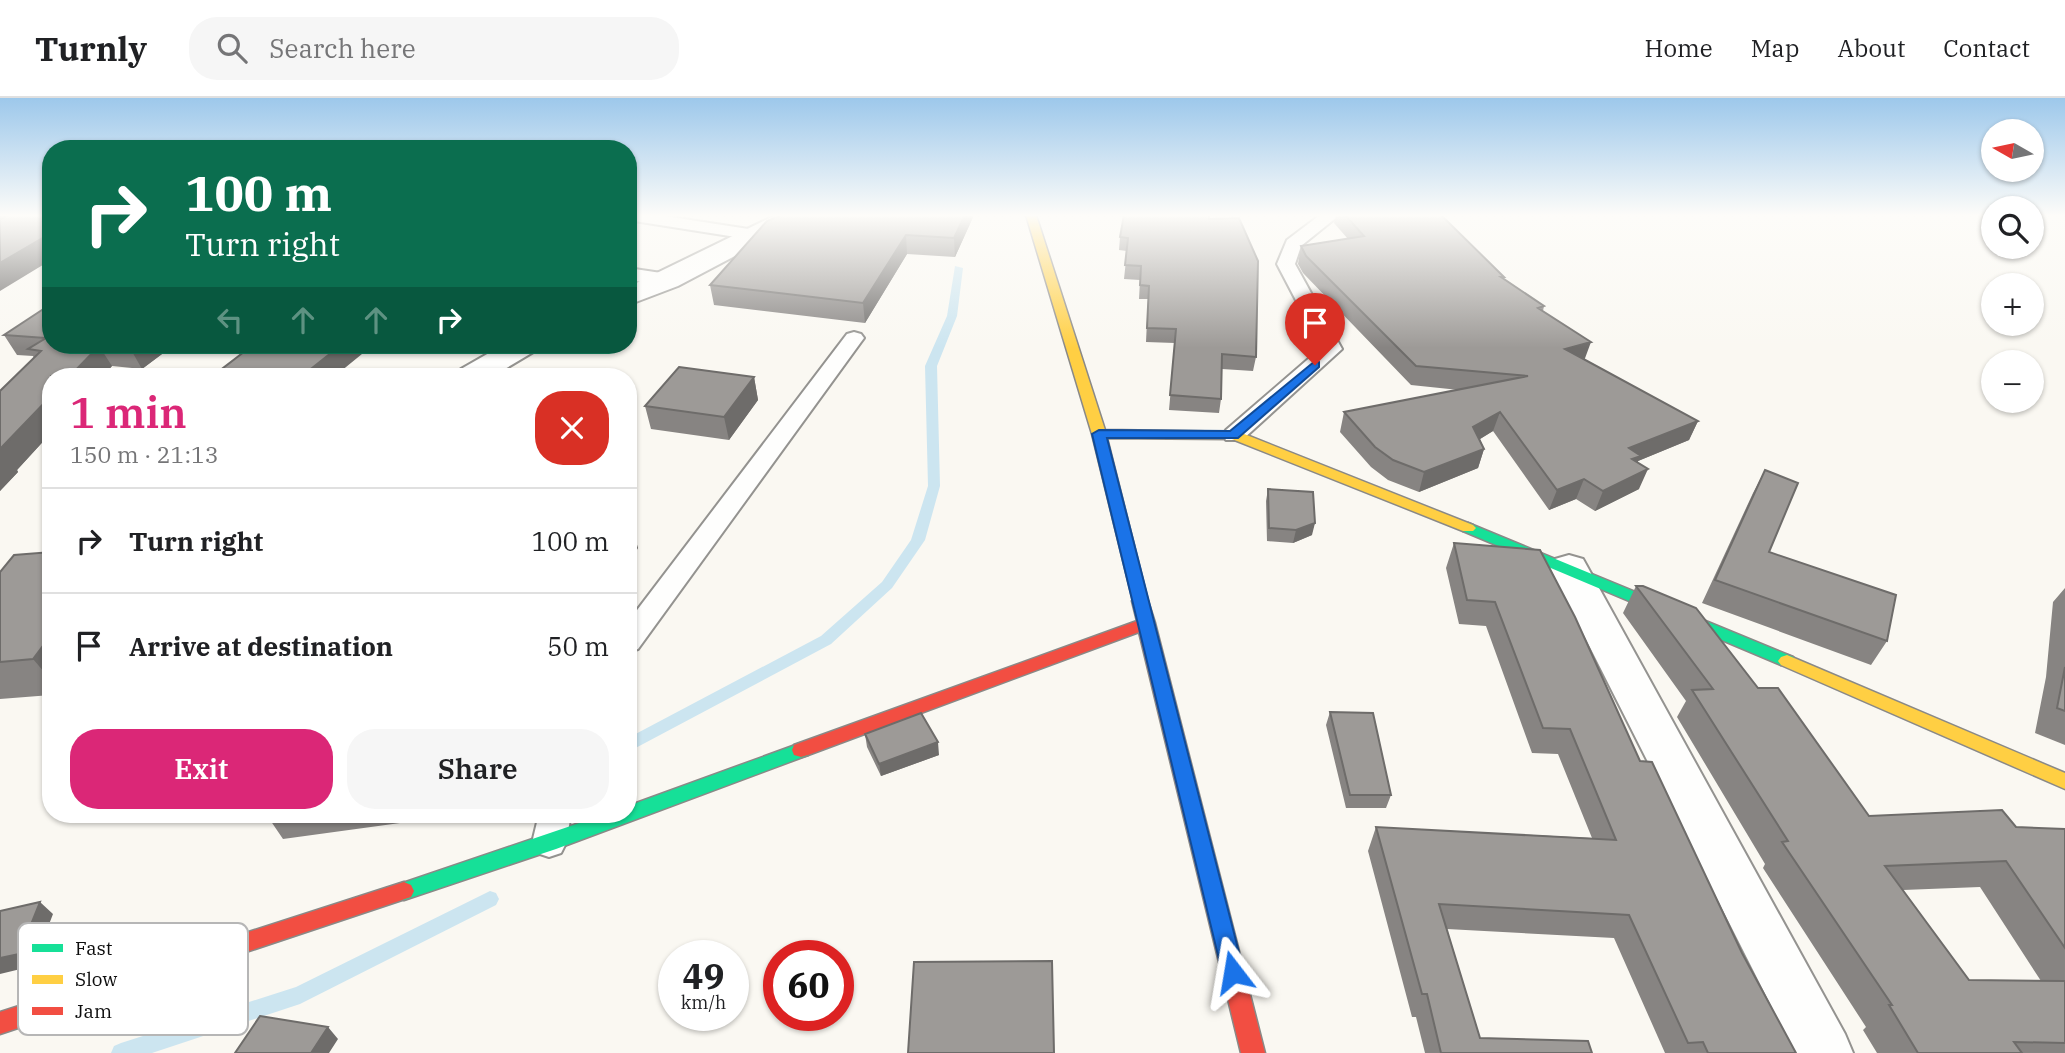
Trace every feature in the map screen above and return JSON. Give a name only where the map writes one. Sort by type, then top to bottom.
[{"type":"street","points":[[637,293],[708,260]]},
{"type":"street","points":[[1045,260],[1099,434],[1253,1053]]},
{"type":"street","points":[[485,368],[509,354]]},
{"type":"street","points":[[1099,434],[1234,435],[1569,568],[2065,781]]},
{"type":"street","points":[[1569,568],[1825,1053]]},
{"type":"street","points":[[637,799],[1147,623]]},
{"type":"street","points":[[248,935],[552,828]]},
{"type":"street","points":[[0,1023],[18,1017]]},
{"type":"lane","points":[[1234,435],[1332,349],[1286,264],[1288,260]]},
{"type":"lane","points":[[637,275],[668,280]]},
{"type":"lane","points":[[637,630],[855,338]]},
{"type":"building","points":[[733,260],[890,260],[863,303],[710,285]]},
{"type":"building","points":[[1126,260],[1257,260],[1256,357],[1222,354],[1221,399],[1170,395],[1176,329],[1147,328],[1149,286],[1140,285],[1141,266],[1125,265]]},
{"type":"building","points":[[1310,260],[1486,260],[1504,277],[1501,277],[1544,306],[1538,308],[1591,342],[1565,349],[1698,421],[1629,448],[1641,456],[1632,459],[1648,469],[1603,491],[1584,479],[1557,490],[1500,412],[1473,427],[1484,449],[1424,472],[1393,460],[1375,447],[1344,412],[1528,376],[1416,366]]},
{"type":"building","points":[[42,310],[42,338],[4,335]]},
{"type":"building","points":[[42,340],[42,354],[91,354],[78,368],[42,368],[42,405],[0,449],[0,391],[41,351],[28,349]]},
{"type":"building","points":[[241,354],[330,354],[312,368],[223,368]]},
{"type":"building","points":[[679,367],[754,377],[724,417],[645,406]]},
{"type":"building","points":[[1765,470],[1798,483],[1769,552],[1896,595],[1887,641],[1715,580]]},
{"type":"building","points":[[1268,489],[1313,492],[1315,523],[1296,530],[1269,528]]},
{"type":"building","points":[[1454,543],[1540,550],[1575,617],[1640,761],[1652,762],[1742,953],[1796,1053],[1708,1053],[1703,1042],[1688,1043],[1629,915],[1439,904],[1480,1038],[1588,1041],[1592,1053],[1441,1053],[1427,994],[1422,994],[1376,827],[1616,840],[1570,729],[1543,728],[1495,602],[1467,600]]},
{"type":"building","points":[[42,553],[42,647],[33,659],[0,662],[0,572],[14,555]]},
{"type":"building","points":[[1636,586],[1643,586],[1696,608],[1758,688],[1778,688],[1869,816],[2002,810],[2016,827],[2065,829],[2065,948],[2006,861],[1885,866],[1969,980],[2065,981],[2065,1043],[2014,1042],[2022,1053],[1918,1053],[1889,1005],[1892,1005],[1782,842],[1788,841],[1692,690],[1713,689]]},
{"type":"building","points":[[2065,667],[2065,711],[2057,708]]},
{"type":"building","points":[[1330,712],[1373,713],[1391,795],[1350,795]]},
{"type":"building","points":[[921,713],[938,742],[879,764],[865,734]]},
{"type":"building","points":[[40,902],[32,923],[18,923],[18,954],[0,958],[0,911]]},
{"type":"building","points":[[1052,961],[1054,1053],[908,1053],[914,962]]},
{"type":"building","points":[[260,1016],[328,1027],[311,1053],[235,1053]]},
{"type":"waterway","points":[[637,741],[826,640],[887,585],[918,540],[934,486],[931,366],[952,316],[958,268]]},
{"type":"waterway","points":[[248,1012],[300,995],[490,899]]},
{"type":"waterway","points":[[121,1053],[177,1035]]},
{"type":"traffic: fast","points":[[1468,528],[1787,661]]},
{"type":"traffic: fast","points":[[637,811],[801,750]]},
{"type":"traffic: fast","points":[[404,891],[603,823]]},
{"type":"traffic: slow","points":[[1045,260],[1099,434],[1140,601]]},
{"type":"traffic: slow","points":[[1099,434],[1234,435],[1468,528]]},
{"type":"traffic: slow","points":[[1787,661],[2065,781]]},
{"type":"traffic: jam","points":[[1140,601],[1253,1053]]},
{"type":"traffic: jam","points":[[801,750],[1147,623]]},
{"type":"traffic: jam","points":[[248,942],[404,891]]},
{"type":"traffic: jam","points":[[0,1023],[18,1017]]},
{"type":"route","points":[[1233,972],[1099,434],[1234,435],[1315,365]]}]
